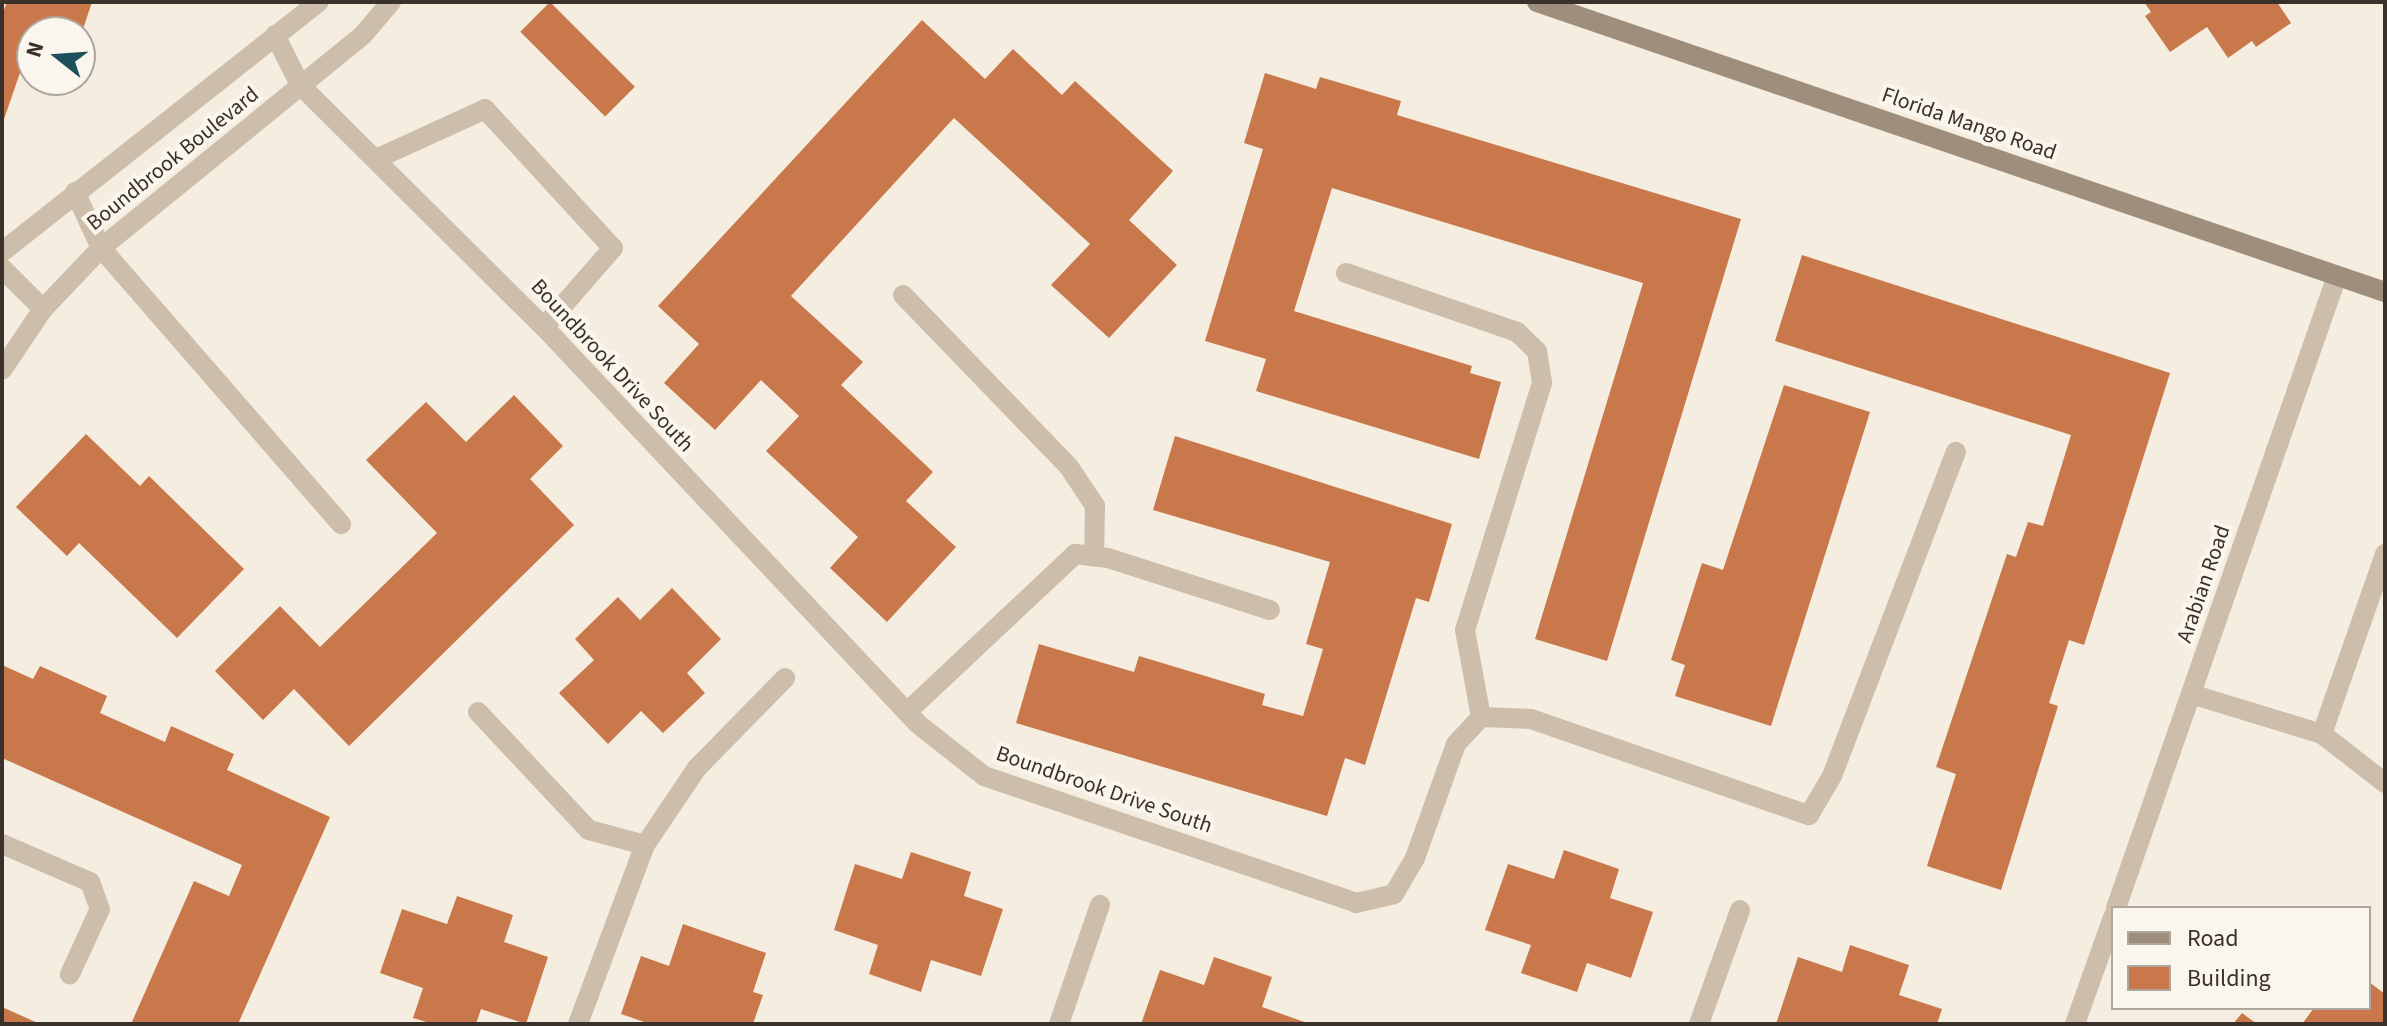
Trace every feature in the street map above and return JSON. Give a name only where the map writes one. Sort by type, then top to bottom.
[{"type":"street","name":"Boundbrook Boulevard","points":[[2,252],[319,2]]},
{"type":"street","name":"Boundbrook Boulevard","points":[[2,370],[43,309],[101,248],[362,36],[391,2]]},
{"type":"street","name":"Florida Mango Road","points":[[1537,2],[2385,292]]},
{"type":"street","name":"Boundbrook Drive South","points":[[275,35],[300,85],[544,327],[907,712],[984,776],[1356,903],[1394,894],[1415,858],[1456,744],[1481,717]]},
{"type":"street","points":[[376,159],[485,109],[613,248],[544,327]]},
{"type":"street","points":[[75,192],[101,248],[341,524]]},
{"type":"street","points":[[2,268],[43,309]]},
{"type":"street","points":[[1346,273],[1517,332],[1537,351],[1542,383],[1465,630],[1481,717],[1531,719],[1809,815],[1832,776],[1956,452]]},
{"type":"street","name":"Arabian Road","points":[[2117,906],[2337,276]]},
{"type":"street","points":[[903,295],[1069,467],[1095,506],[1094,556]]},
{"type":"street","points":[[907,712],[1075,554],[1094,556],[1270,610]]},
{"type":"street","points":[[2322,734],[2385,554]]},
{"type":"street","points":[[578,1024],[645,845],[697,768],[785,678]]},
{"type":"street","points":[[2191,694],[2322,734],[2385,783]]},
{"type":"street","points":[[478,712],[589,830],[645,845]]},
{"type":"street","points":[[2,844],[90,882],[100,909],[70,974]]},
{"type":"street","points":[[1059,1024],[1100,905]]},
{"type":"street","points":[[1699,1024],[1740,910]]},
{"type":"street","points":[[2075,1024],[2111,923]]},
{"type":"building","points":[[7,2],[92,2],[87,16],[16,16],[16,84],[2,125],[2,15]]},
{"type":"building","points":[[550,2],[635,87],[605,117],[520,32]]},
{"type":"building","points":[[2144,2],[2277,2],[2291,23],[2256,47],[2252,41],[2228,58],[2207,27],[2170,52],[2145,16],[2151,12]]},
{"type":"building","points":[[922,20],[985,79],[1013,49],[1062,95],[1075,81],[1173,171],[1129,220],[1177,265],[1109,338],[1051,285],[1090,244],[954,118],[791,296],[863,362],[841,385],[933,472],[906,501],[956,547],[887,622],[830,568],[858,537],[766,451],[799,416],[761,380],[715,430],[664,383],[699,344],[658,306]]},
{"type":"building","points":[[1265,73],[1316,89],[1320,77],[1401,101],[1397,115],[1741,219],[1607,661],[1535,639],[1643,283],[1332,188],[1294,311],[1472,366],[1470,373],[1501,382],[1479,459],[1256,391],[1266,359],[1205,341],[1263,149],[1244,143]]},
{"type":"building","points":[[1802,255],[2170,373],[2084,645],[2069,640],[2049,703],[2058,706],[2001,890],[1927,866],[1956,774],[1936,767],[2007,554],[2016,557],[2028,522],[2043,526],[2071,435],[1775,341]]},
{"type":"building","points":[[1784,385],[1870,412],[1771,726],[1675,696],[1685,665],[1671,660],[1702,563],[1723,570]]},
{"type":"building","points":[[514,395],[563,446],[530,479],[574,525],[349,746],[294,689],[263,720],[215,671],[280,606],[320,647],[437,533],[366,460],[426,402],[466,442]]},
{"type":"building","points":[[86,434],[140,486],[149,476],[244,569],[177,638],[79,543],[67,556],[16,507]]},
{"type":"building","points":[[1175,436],[1452,524],[1429,602],[1416,598],[1365,765],[1345,758],[1327,816],[1016,723],[1039,644],[1134,672],[1139,656],[1265,694],[1262,705],[1303,716],[1323,649],[1306,644],[1330,562],[1153,510]]},
{"type":"building","points":[[672,588],[721,639],[687,673],[705,693],[663,733],[641,711],[608,744],[559,693],[594,660],[575,639],[618,597],[640,620]]},
{"type":"building","points":[[2,665],[33,679],[40,666],[107,696],[100,713],[165,742],[171,726],[234,754],[227,770],[330,817],[238,1024],[131,1024],[194,881],[229,896],[242,865],[2,758]]},
{"type":"building","points":[[1564,850],[1619,869],[1610,898],[1653,912],[1631,978],[1587,963],[1577,992],[1521,973],[1531,945],[1485,930],[1508,864],[1554,879]]},
{"type":"building","points":[[911,852],[971,872],[964,896],[1003,909],[981,976],[931,960],[921,992],[869,974],[878,945],[834,930],[855,864],[902,879]]},
{"type":"building","points":[[457,896],[513,915],[504,942],[548,957],[526,1024],[481,1009],[476,1024],[433,1024],[413,1018],[423,988],[380,973],[402,909],[447,924]]},
{"type":"building","points":[[683,924],[766,953],[753,992],[763,995],[753,1024],[650,1024],[621,1014],[641,956],[669,966]]},
{"type":"building","points":[[1850,945],[1909,965],[1899,995],[1942,1009],[1937,1024],[1776,1024],[1798,957],[1842,972]]},
{"type":"building","points":[[1214,957],[1272,977],[1262,1007],[1310,1024],[1141,1024],[1160,970],[1204,985]]},
{"type":"building","points":[[2371,984],[2385,994],[2385,1024],[2302,1024],[2312,1010],[2371,1010]]},
{"type":"building","points":[[2,1007],[40,1024],[2,1024]]},
{"type":"building","points":[[2242,1013],[2257,1024],[2233,1024]]}]
